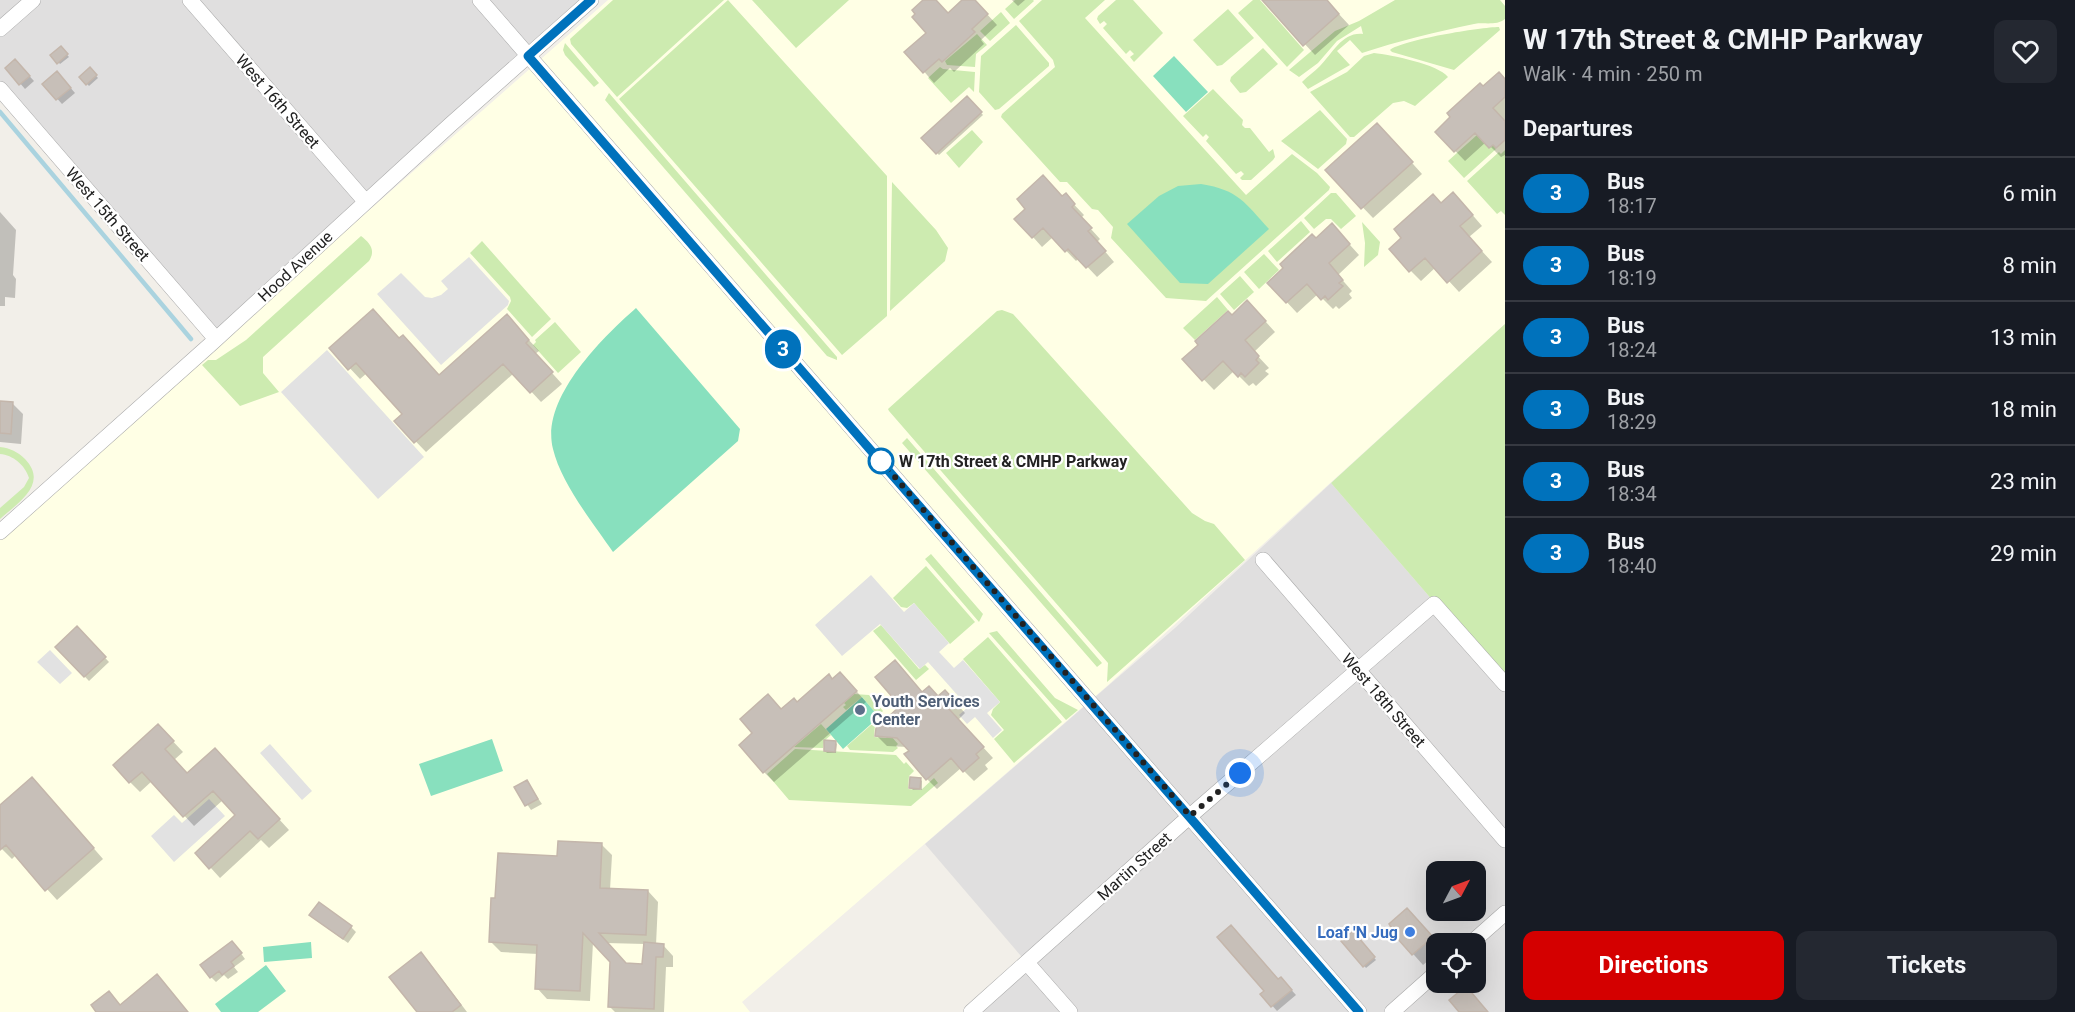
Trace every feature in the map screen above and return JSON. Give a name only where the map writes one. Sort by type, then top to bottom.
[{"type":"street","points":[[0,29],[33,0]]},
{"type":"street","name":"West 16th Street","points":[[190,0],[365,201]]},
{"type":"street","points":[[480,0],[1359,1012]]},
{"type":"street","name":"Hood Avenue","points":[[0,532],[216,339],[365,201],[591,0]]},
{"type":"street","name":"West 15th Street","points":[[0,89],[216,339]]},
{"type":"street","name":"West 18th Street","points":[[1263,560],[1505,840]]},
{"type":"street","name":"Martin Street","points":[[971,1012],[1190,816],[1434,604],[1505,684]]},
{"type":"street","points":[[1482,933],[1505,913]]},
{"type":"street","points":[[1028,963],[1070,1012]]},
{"type":"street","points":[[1392,1012],[1426,982]]},
{"type":"shaded area","points":[[0,0],[591,0],[212,343],[0,97]]},
{"type":"shaded area","points":[[608,0],[1505,0],[1505,324],[1107,686],[742,1002],[750,1012],[0,1012],[0,535]]},
{"type":"shaded area","points":[[469,257],[509,301],[508,305],[441,365],[377,294],[401,273],[425,297],[432,298],[441,295],[448,289],[441,281]]},
{"type":"shaded area","points":[[327,350],[424,457],[378,499],[281,392]]},
{"type":"shaded area","points":[[1331,483],[1505,684],[1505,1012],[971,1012],[1027,963],[925,844],[1175,628]]},
{"type":"shaded area","points":[[871,575],[904,612],[914,603],[949,643],[939,652],[954,668],[963,660],[1000,702],[987,713],[1002,730],[993,738],[975,717],[967,724],[959,715],[968,707],[928,662],[920,669],[880,624],[842,656],[815,625]]},
{"type":"shaded area","points":[[50,650],[72,673],[60,684],[37,662]]},
{"type":"shaded area","points":[[270,744],[312,791],[302,800],[260,753]]},
{"type":"shaded area","points":[[209,799],[225,816],[174,862],[151,836],[174,815],[182,823]]},
{"type":"green space","points":[[613,0],[724,0],[617,97],[571,44],[570,39]]},
{"type":"green space","points":[[728,0],[887,176],[887,316],[842,355],[619,99]]},
{"type":"green space","points":[[752,0],[849,0],[796,48]]},
{"type":"green space","points":[[1015,0],[1034,1],[1014,19],[1005,9]]},
{"type":"green space","points":[[1042,0],[1105,0],[1085,18],[1246,195],[1292,154],[1317,173],[1330,187],[1329,190],[1206,301],[1166,298],[1111,238],[1113,227],[1098,210],[1092,209],[1067,182],[1060,182],[1001,117],[1055,67],[1053,60],[1019,21]]},
{"type":"green space","points":[[1116,0],[1133,0],[1163,33],[1134,62],[1130,57],[1134,54],[1130,50],[1126,54],[1103,28],[1107,24],[1104,21],[1100,24],[1097,19]]},
{"type":"green space","points":[[1253,0],[1260,0],[1304,50],[1287,67],[1238,13]]},
{"type":"green space","points":[[1395,0],[1500,0],[1505,6],[1505,19],[1431,34],[1362,53],[1350,40],[1337,51],[1350,65],[1308,89],[1302,82],[1320,66],[1338,44],[1349,36],[1363,34],[1361,26],[1337,41],[1318,63],[1299,77],[1289,70],[1335,31],[1359,21]]},
{"type":"green space","points":[[1228,9],[1254,38],[1222,65],[1217,66],[1193,40]]},
{"type":"green space","points":[[1001,12],[1010,23],[990,41],[980,31]]},
{"type":"green space","points":[[1016,25],[1049,63],[1049,66],[995,110],[979,92],[981,56]]},
{"type":"green space","points":[[1499,27],[1500,30],[1454,70],[1390,50],[1425,38]]},
{"type":"green space","points":[[977,34],[987,45],[976,54],[975,67],[947,65],[945,61]]},
{"type":"green space","points":[[565,43],[599,83],[594,87],[565,55],[563,50]]},
{"type":"green space","points":[[1263,48],[1278,64],[1246,92],[1240,93],[1230,81],[1231,77]]},
{"type":"green space","points":[[1374,53],[1425,64],[1443,72],[1448,77],[1415,106],[1404,101],[1393,103],[1354,137],[1350,137],[1310,92],[1347,72],[1364,56]]},
{"type":"green space","points":[[1174,56],[1208,92],[1186,112],[1153,76]]},
{"type":"green space","points":[[940,67],[975,72],[974,92],[969,87],[951,103],[928,78]]},
{"type":"green space","points":[[1213,89],[1243,120],[1242,125],[1250,128],[1269,152],[1273,149],[1275,157],[1273,160],[1251,180],[1242,180],[1240,178],[1244,174],[1241,171],[1236,174],[1206,141],[1209,137],[1206,134],[1203,137],[1183,116]]},
{"type":"green space","points":[[609,93],[837,357],[837,360],[827,356],[605,100]]},
{"type":"green space","points":[[1320,110],[1347,139],[1346,144],[1318,169],[1281,141]]},
{"type":"green space","points":[[972,130],[983,142],[959,168],[946,153]]},
{"type":"green space","points":[[1477,135],[1489,148],[1493,145],[1496,149],[1464,178],[1448,161]]},
{"type":"green space","points":[[1505,150],[1505,215],[1501,211],[1497,214],[1467,181],[1499,152],[1501,154]]},
{"type":"green space","points":[[892,182],[936,230],[948,248],[945,261],[890,311]]},
{"type":"green space","points":[[1201,184],[1233,194],[1247,205],[1269,229],[1208,284],[1180,283],[1127,224],[1159,196],[1178,186]]},
{"type":"green space","points":[[1331,193],[1336,193],[1356,216],[1341,229],[1331,219],[1326,219],[1314,229],[1304,218]]},
{"type":"green space","points":[[1301,221],[1310,232],[1277,262],[1268,251]]},
{"type":"green space","points":[[1362,222],[1380,242],[1378,255],[1364,267],[1365,243]]},
{"type":"green space","points":[[361,236],[371,247],[372,253],[369,261],[263,357],[263,373],[279,392],[240,406],[202,365],[208,360],[216,360],[246,340]]},
{"type":"green space","points":[[482,241],[551,319],[532,337],[507,309],[511,301],[510,297],[470,253]]},
{"type":"green space","points":[[1264,254],[1279,270],[1259,289],[1244,272]]},
{"type":"green space","points":[[1240,276],[1254,292],[1234,310],[1220,294]]},
{"type":"green space","points":[[1217,297],[1228,310],[1195,340],[1183,328]]},
{"type":"green space","points":[[636,308],[740,429],[738,441],[613,552],[578,502],[563,475],[553,449],[551,430],[556,410],[577,371],[591,353]]},
{"type":"green space","points":[[1002,310],[1013,314],[1192,513],[1214,524],[1245,560],[1107,682],[1108,663],[888,409],[997,311]]},
{"type":"green space","points":[[555,322],[581,352],[558,373],[533,345],[535,340]]},
{"type":"green space","points":[[1505,324],[1505,684],[1331,483]]},
{"type":"green space","points":[[907,438],[1102,663],[1097,667],[902,443]]},
{"type":"green space","points":[[0,447],[17,452],[25,459],[32,468],[34,477],[32,485],[22,500],[0,519],[0,508],[24,487],[29,478],[25,469],[18,462],[9,456],[0,454]]},
{"type":"green space","points":[[931,554],[983,614],[979,622],[925,559]]},
{"type":"green space","points":[[926,566],[975,622],[950,644],[914,603],[907,608],[901,607],[893,598]]},
{"type":"green space","points":[[881,625],[919,669],[925,665],[929,669],[916,680],[873,631]]},
{"type":"green space","points":[[997,631],[1055,698],[1078,710],[1066,720],[989,633]]},
{"type":"green space","points":[[988,637],[1062,722],[1014,763],[994,739],[1004,730],[991,715],[1000,702],[963,659]]},
{"type":"green space","points":[[854,694],[869,695],[883,711],[878,716],[862,697],[846,710],[843,707],[846,705],[844,703]]},
{"type":"green space","points":[[862,697],[879,717],[843,749],[826,729]]},
{"type":"green space","points":[[821,724],[831,735],[824,741],[823,748],[794,747]]},
{"type":"green space","points":[[871,725],[875,725],[874,737],[886,738],[890,735],[898,744],[896,746],[898,748],[893,752],[850,750],[847,746]]},
{"type":"green space","points":[[492,739],[503,771],[431,796],[419,764]]},
{"type":"green space","points":[[795,749],[896,755],[914,771],[909,776],[908,789],[921,790],[934,778],[938,783],[911,806],[789,800],[767,774]]},
{"type":"green space","points":[[311,942],[312,958],[264,962],[263,947]]},
{"type":"green space","points":[[266,965],[286,991],[258,1012],[221,1012],[215,1004]]},
{"type":"building","points":[[923,0],[936,0],[948,13],[962,0],[975,0],[988,14],[972,29],[975,32],[942,62],[939,59],[923,73],[904,52],[926,33],[912,17],[915,14],[912,10]]},
{"type":"building","points":[[1262,0],[1327,0],[1339,14],[1303,46]]},
{"type":"building","points":[[61,46],[68,54],[57,64],[50,55]]},
{"type":"building","points":[[15,59],[30,76],[19,85],[5,68]]},
{"type":"building","points":[[90,67],[97,75],[86,85],[79,77]]},
{"type":"building","points":[[57,71],[71,88],[56,100],[42,84]]},
{"type":"building","points":[[1499,72],[1505,79],[1505,97],[1493,108],[1505,121],[1505,140],[1496,148],[1493,145],[1489,148],[1475,133],[1454,152],[1435,132],[1450,117],[1447,113],[1480,83],[1483,86]]},
{"type":"building","points":[[967,96],[982,112],[936,154],[921,138]]},
{"type":"building","points":[[1377,123],[1413,162],[1361,209],[1325,170]]},
{"type":"building","points":[[1043,175],[1062,196],[1066,193],[1075,204],[1072,207],[1092,228],[1088,231],[1106,251],[1086,268],[1068,249],[1065,252],[1043,228],[1032,238],[1014,219],[1025,209],[1017,199]]},
{"type":"building","points":[[1453,192],[1473,215],[1460,226],[1482,251],[1447,283],[1425,258],[1409,272],[1389,249],[1401,238],[1394,229],[1433,194],[1441,203]]},
{"type":"building","points":[[1332,223],[1350,244],[1329,263],[1343,280],[1339,283],[1343,286],[1328,300],[1325,296],[1321,300],[1307,284],[1286,303],[1267,283],[1283,268],[1280,264],[1312,234],[1316,238]]},
{"type":"building","points":[[1247,300],[1266,321],[1245,340],[1259,356],[1256,360],[1259,363],[1245,377],[1241,373],[1238,377],[1223,361],[1202,381],[1182,359],[1198,345],[1195,341],[1228,311],[1232,315]]},
{"type":"building","points":[[373,309],[399,338],[403,335],[439,375],[507,314],[529,340],[526,343],[553,372],[530,393],[503,364],[414,443],[394,421],[402,414],[356,363],[348,370],[329,348]]},
{"type":"building","points":[[0,401],[13,402],[11,434],[0,433]]},
{"type":"building","points":[[77,626],[106,657],[84,677],[55,647]]},
{"type":"building","points":[[895,660],[922,692],[929,686],[938,696],[945,690],[956,702],[949,709],[984,747],[976,754],[979,758],[963,772],[951,758],[926,780],[904,754],[909,751],[897,738],[875,736],[876,728],[900,706],[875,677]]},
{"type":"building","points":[[840,672],[857,691],[763,773],[739,745],[752,733],[740,719],[768,694],[781,709],[794,698],[797,702],[829,674],[832,679]]},
{"type":"building","points":[[158,724],[174,741],[165,749],[187,773],[215,748],[280,819],[258,839],[250,831],[209,869],[195,853],[235,815],[213,791],[183,817],[142,772],[129,783],[113,765]]},
{"type":"building","points":[[824,740],[836,741],[835,752],[824,751]]},
{"type":"building","points":[[32,777],[94,848],[45,891],[6,845],[0,850],[0,805]]},
{"type":"building","points":[[910,777],[921,778],[920,789],[909,788]]},
{"type":"building","points":[[527,780],[538,799],[525,806],[514,787]]},
{"type":"building","points":[[558,841],[602,843],[600,888],[648,890],[646,935],[599,933],[626,963],[642,964],[644,942],[664,944],[663,957],[656,957],[654,1009],[608,1007],[610,962],[583,933],[580,991],[535,989],[537,945],[489,942],[491,898],[495,898],[498,853],[557,856]]},
{"type":"building","points":[[319,902],[352,926],[343,939],[309,915]]},
{"type":"building","points":[[1407,908],[1429,933],[1426,933],[1426,943],[1412,955],[1389,929],[1391,927],[1389,924]]},
{"type":"building","points":[[1231,925],[1278,979],[1281,977],[1292,990],[1271,1007],[1260,994],[1264,991],[1217,937]]},
{"type":"building","points":[[1353,931],[1375,957],[1363,967],[1341,941]]},
{"type":"building","points":[[232,941],[242,953],[231,962],[234,966],[222,975],[219,971],[210,978],[200,965]]},
{"type":"building","points":[[421,952],[461,1005],[452,1012],[417,1012],[389,977]]},
{"type":"building","points":[[157,974],[188,1012],[96,1012],[91,1005],[109,991],[120,1005]]},
{"type":"building","points":[[1458,993],[1472,993],[1488,1012],[1459,1012],[1449,1000]]},
{"type":"waterway","points":[[0,112],[191,339]]},
{"type":"bus line","name":"3","points":[[591,0],[528,56],[1205,832],[1359,1012]]},
{"type":"place","name":"W 17th Street & CMHP Parkway","points":[[881,461]]},
{"type":"place","name":"Youth Services Center","points":[[860,710]]},
{"type":"place","name":"Loaf 'N Jug","points":[[1410,932]]},
{"type":"route","points":[[881,461],[1190,816],[1240,773]]}]
